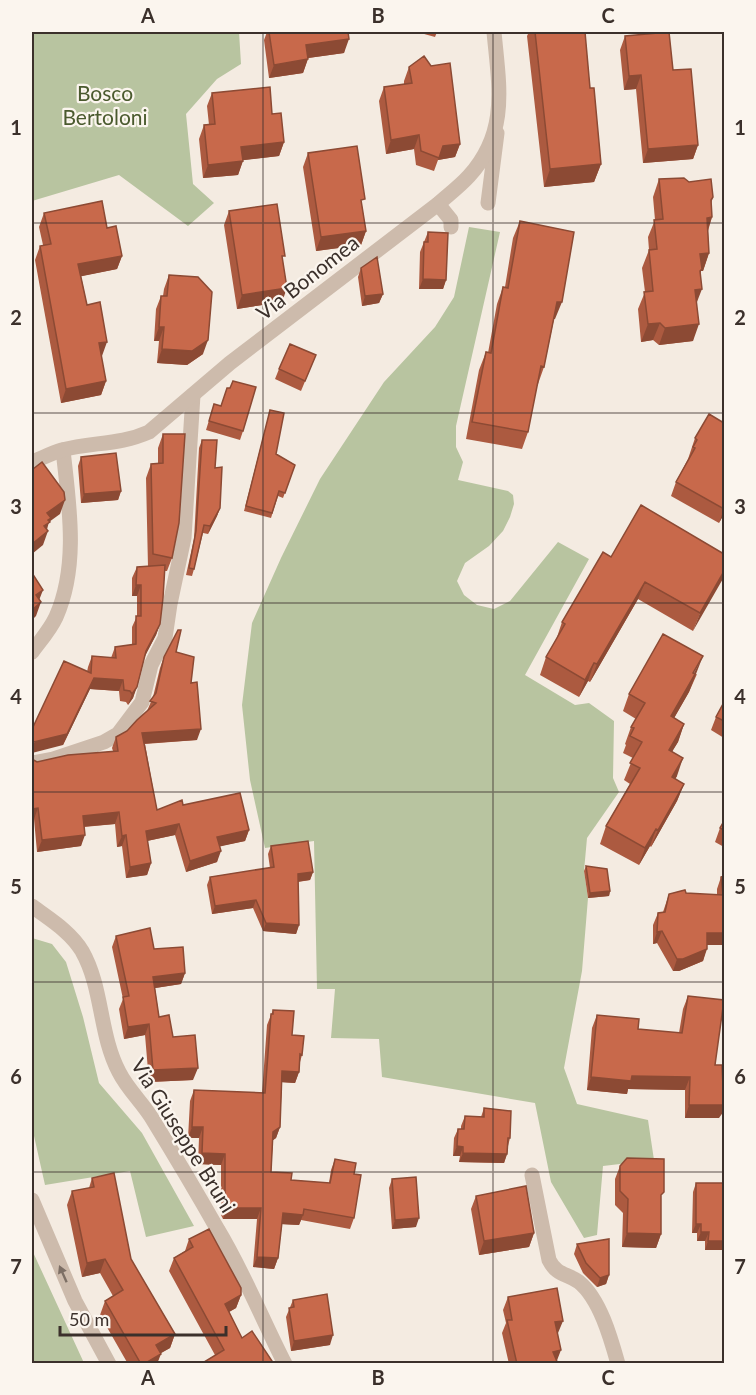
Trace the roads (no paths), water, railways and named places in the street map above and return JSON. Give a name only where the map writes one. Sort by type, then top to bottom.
[{"type":"street","name":"Via Bonomea","points":[[32,462],[63,450],[134,439],[149,432],[230,363],[438,204],[469,176],[487,152],[497,127],[500,88],[494,32]]},
{"type":"street","points":[[488,203],[497,127]]},
{"type":"street","points":[[438,204],[451,220],[451,227]]},
{"type":"street","points":[[32,763],[53,759],[104,742],[118,734],[142,702],[151,665],[165,638],[184,538],[193,395]]},
{"type":"street","points":[[32,652],[47,633],[56,616],[68,567],[71,531],[63,450]]},
{"type":"street","name":"Via Giuseppe Bruni","points":[[32,906],[71,937],[81,950],[97,991],[111,1055],[119,1074],[153,1120],[218,1229],[246,1279],[285,1364]]},
{"type":"street","points":[[532,1175],[549,1260],[555,1270],[578,1282],[588,1292],[604,1323],[618,1364]]},
{"type":"street","points":[[32,1200],[75,1301],[109,1364]]},
{"type":"park label","name":"Bosco Bertoloni","points":[[105,104]]}]
